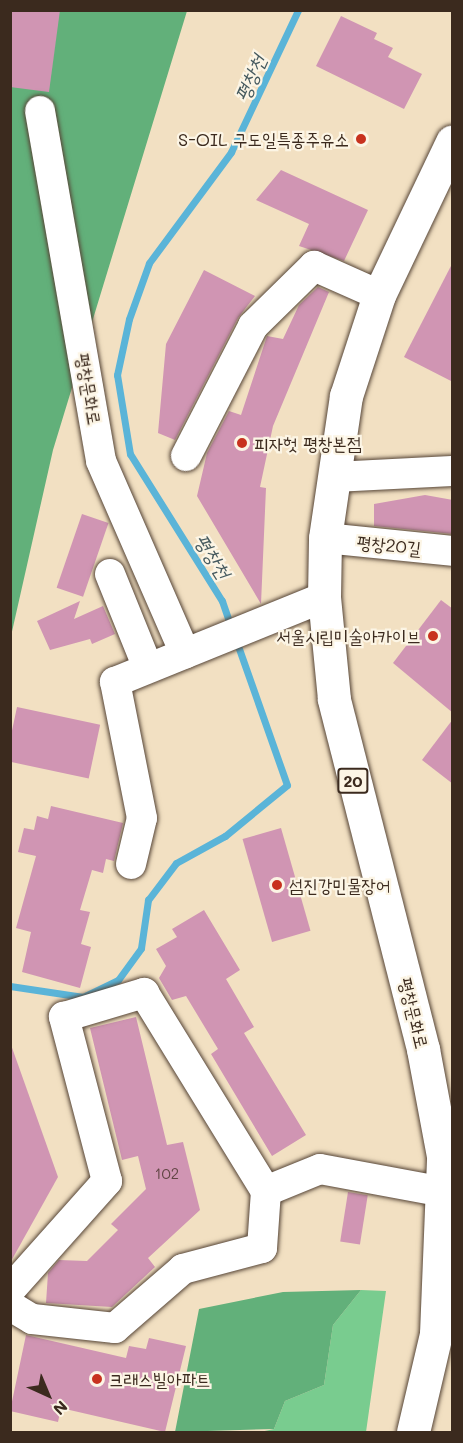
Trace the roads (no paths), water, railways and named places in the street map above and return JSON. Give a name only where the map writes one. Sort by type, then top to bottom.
[{"type":"main road","name":"평창문화로","points":[[412,1432],[436,1334],[448,1249],[440,1133],[423,1049],[339,721],[324,597],[325,538],[346,396],[379,295],[453,142]]},
{"type":"street","name":"평창문화로","points":[[40,111],[101,461],[184,653]]},
{"type":"street","points":[[186,456],[253,326],[314,266],[379,295]]},
{"type":"street","points":[[334,477],[453,471]]},
{"type":"street","name":"평창20길","points":[[325,538],[453,551]]},
{"type":"street","points":[[110,574],[148,668]]},
{"type":"street","points":[[131,864],[142,818],[115,682],[324,597]]},
{"type":"street","points":[[10,1290],[107,1181],[64,1017],[144,993],[266,1191],[262,1248],[183,1269],[115,1328],[32,1319],[10,1306]]},
{"type":"street","points":[[266,1191],[320,1169],[444,1192]]},
{"type":"waterway","name":"평창천","points":[[231,627],[222,601],[130,454],[117,375],[129,319],[149,263],[231,152],[298,10]]},
{"type":"waterway","name":"평창천","points":[[10,986],[83,997],[118,980],[141,948],[148,900],[176,863],[225,836],[287,785],[236,640]]},
{"type":"place","name":"S-OIL 구도일특종주유소","points":[[361,139]]},
{"type":"place","name":"피자헛 평창본점","points":[[242,443]]},
{"type":"place","name":"서울시립미술아카이브","points":[[433,636]]},
{"type":"place","name":"섬진강민물장어","points":[[277,885]]},
{"type":"place","name":"크래스빌아파트","points":[[97,1379]]}]
